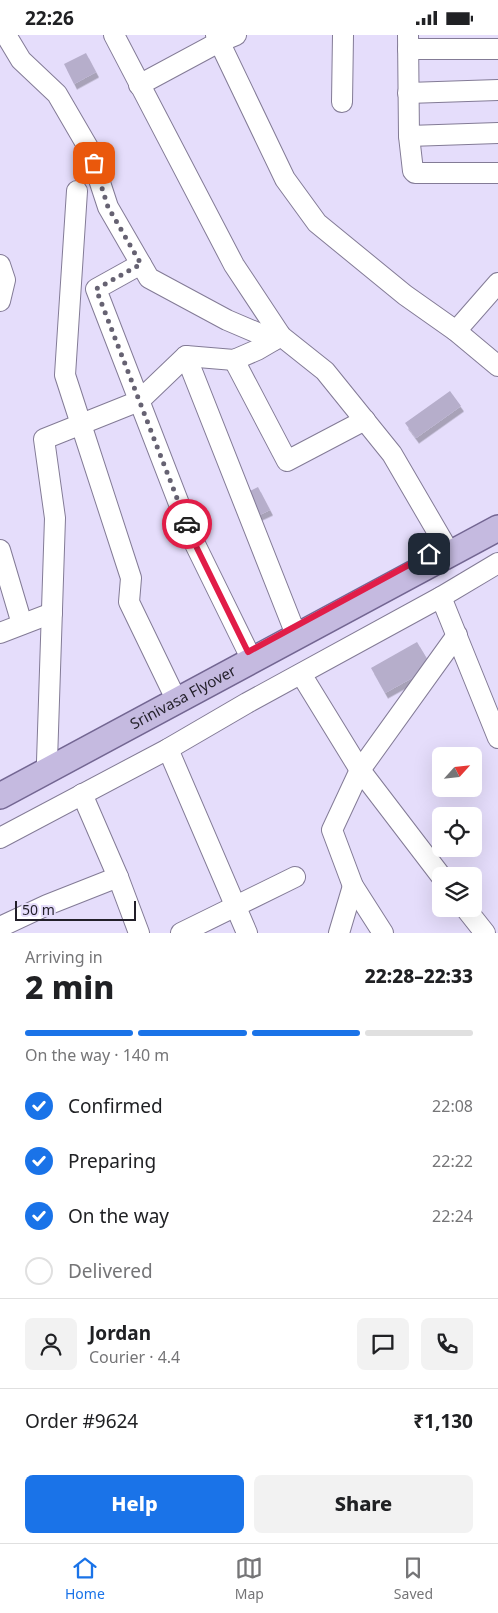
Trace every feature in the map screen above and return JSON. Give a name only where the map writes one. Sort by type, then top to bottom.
[{"type":"main road","name":"Srinivasa Flyover","points":[[0,796],[498,528]]},
{"type":"main road","name":"Srinivasa Flyover","points":[[0,813],[498,559]]},
{"type":"street","points":[[6,35],[21,60],[57,94],[89,149],[108,207],[149,278],[227,320],[278,338],[325,371],[392,454],[446,545]]},
{"type":"street","points":[[114,35],[234,265],[278,338]]},
{"type":"street","points":[[342,102],[343,35]]},
{"type":"street","points":[[140,85],[224,37],[286,179],[317,223],[405,295],[456,331],[498,366]]},
{"type":"street","points":[[498,49],[408,42],[409,136],[412,169],[415,173],[498,173]]},
{"type":"street","points":[[408,93],[498,90]]},
{"type":"street","points":[[409,136],[498,133]]},
{"type":"street","points":[[77,191],[64,375],[131,578],[129,602],[173,693]]},
{"type":"street","points":[[141,264],[96,289],[193,540],[248,652]]},
{"type":"street","points":[[0,265],[5,280],[0,301]]},
{"type":"street","points":[[456,331],[498,283]]},
{"type":"street","points":[[47,761],[55,518],[44,439],[139,401],[186,356],[234,360],[278,338]]},
{"type":"street","points":[[186,356],[294,627]]},
{"type":"street","points":[[234,360],[287,461],[365,420]]},
{"type":"street","points":[[0,786],[498,515]]},
{"type":"street","points":[[0,550],[22,624]]},
{"type":"street","points":[[0,838],[168,749],[441,597],[498,559]]},
{"type":"street","points":[[441,597],[498,737]]},
{"type":"street","points":[[0,633],[52,613]]},
{"type":"street","points":[[383,933],[353,886],[332,830],[360,770],[457,635]]},
{"type":"street","points":[[301,674],[360,770],[434,867]]},
{"type":"street","points":[[168,749],[247,933]]},
{"type":"street","points":[[82,794],[140,933]]},
{"type":"street","points":[[0,927],[47,905],[118,877]]},
{"type":"street","points":[[181,933],[295,877]]},
{"type":"street","points":[[339,933],[353,886]]},
{"type":"street","points":[[472,917],[485,933]]},
{"type":"building","points":[[86,53],[96,72],[74,84],[64,64]]},
{"type":"building","points":[[450,391],[461,406],[416,438],[405,423]]},
{"type":"building","points":[[258,487],[270,510],[253,518],[242,495]]},
{"type":"building","points":[[417,642],[432,667],[385,693],[371,668]]},
{"type":"way so far","points":[[94,163],[108,207],[141,264],[96,289],[187,524]]},
{"type":"route","points":[[187,524],[248,652],[429,554]]}]
